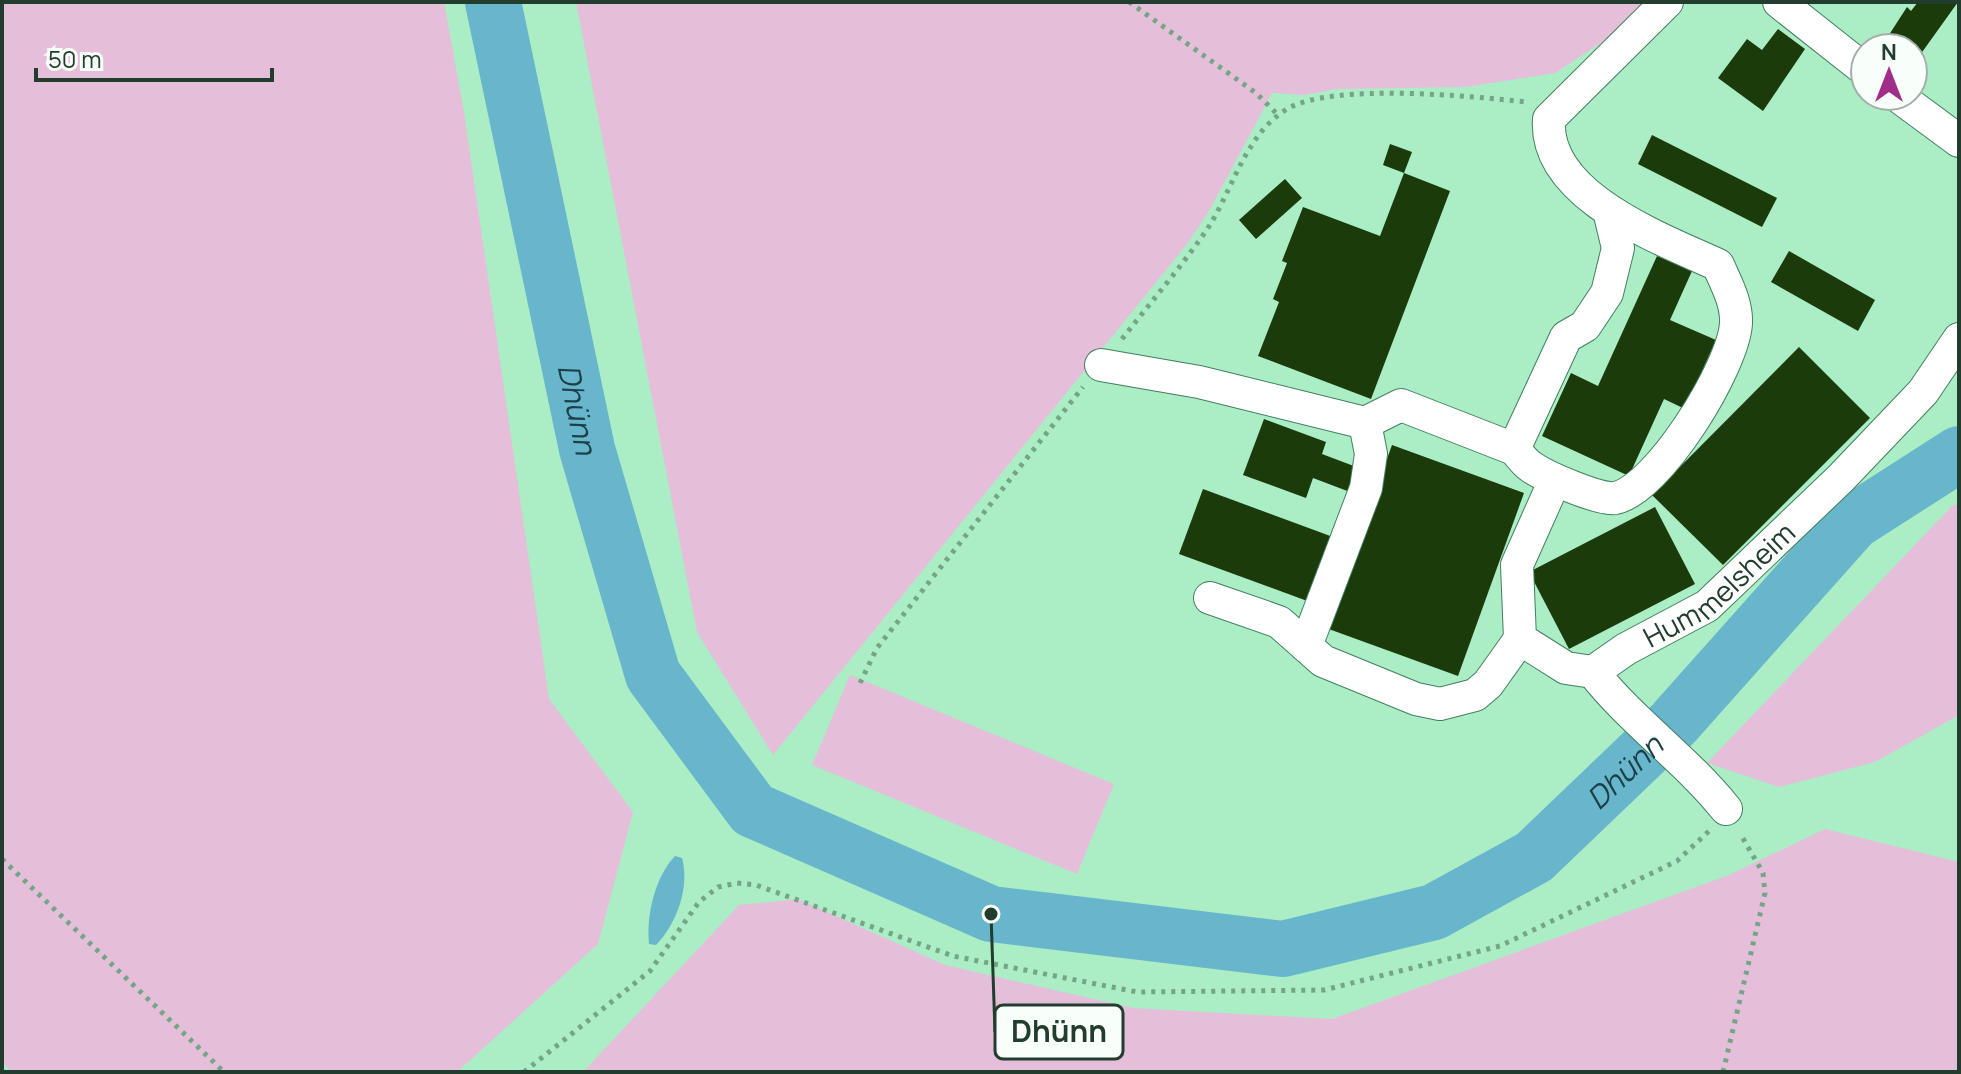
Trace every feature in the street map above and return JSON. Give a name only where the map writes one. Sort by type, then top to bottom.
[{"type":"lane","points":[[1101,365],[1199,382],[1365,423],[1401,405],[1514,449],[1531,467],[1555,480],[1612,499],[1633,491],[1685,431],[1730,356],[1736,322],[1732,299],[1718,265],[1610,215],[1568,173],[1549,142],[1549,119],[1667,2]]},
{"type":"lane","points":[[1779,2],[1849,57]]},
{"type":"lane","points":[[1920,112],[1959,141]]},
{"type":"lane","points":[[1514,449],[1566,337],[1585,326],[1607,293],[1618,248],[1610,215]]},
{"type":"lane","name":"Hummelsheim","points":[[1593,672],[1626,649],[1707,606],[1914,402],[1959,339]]},
{"type":"lane","points":[[1306,646],[1366,488],[1371,454],[1365,423]]},
{"type":"lane","points":[[1210,598],[1279,622],[1323,661],[1416,699],[1440,704],[1458,702],[1482,690],[1520,639],[1517,565],[1555,480]]},
{"type":"lane","points":[[1520,639],[1566,668],[1593,672],[1613,698],[1696,775],[1726,809]]},
{"type":"path","points":[[1129,2],[1256,93],[1278,115]]},
{"type":"path","points":[[860,683],[877,648],[922,589],[1208,227],[1260,132],[1278,115],[1304,101],[1359,95],[1559,106]]},
{"type":"path","points":[[524,1072],[650,971],[699,902],[718,887],[737,883],[756,885],[953,956],[1137,992],[1324,990],[1500,946],[1677,861],[1706,836],[1726,809],[1763,873],[1765,893],[1723,1072]]},
{"type":"path","points":[[2,859],[224,1072]]},
{"type":"shaded area","points":[[2,2],[444,2],[464,112],[549,699],[633,812],[598,944],[457,1072],[12,1072],[2,1062]]},
{"type":"shaded area","points":[[576,2],[1656,2],[1644,15],[1555,73],[1466,87],[1337,89],[1305,95],[1272,93],[1209,211],[1187,244],[773,755],[697,632]]},
{"type":"shaded area","points":[[1959,504],[1959,715],[1875,762],[1779,787],[1707,763],[1953,505]]},
{"type":"shaded area","points":[[850,675],[1114,784],[1077,874],[812,765]]},
{"type":"shaded area","points":[[1825,829],[1959,862],[1959,1072],[583,1072],[739,905],[798,899],[945,965],[1133,1008],[1332,1019],[1729,875]]},
{"type":"water","points":[[675,856],[682,858],[684,869],[680,904],[663,936],[656,945],[649,944],[653,897],[662,875]]},
{"type":"building","points":[[1918,2],[1958,2],[1929,42],[1929,32],[1891,32],[1907,7],[1911,11]]},
{"type":"building","points":[[1778,29],[1805,49],[1763,111],[1718,78],[1747,39],[1762,50]]},
{"type":"building","points":[[1652,135],[1777,198],[1762,227],[1638,164]]},
{"type":"building","points":[[1390,144],[1412,152],[1404,173],[1383,165]]},
{"type":"building","points":[[1404,173],[1450,191],[1371,399],[1258,356],[1279,302],[1273,299],[1287,263],[1282,261],[1303,207],[1380,236]]},
{"type":"building","points":[[1285,179],[1302,198],[1256,239],[1239,220]]},
{"type":"building","points":[[1789,251],[1875,300],[1858,331],[1771,282]]},
{"type":"building","points":[[1657,256],[1692,271],[1670,320],[1716,340],[1685,409],[1664,399],[1629,476],[1542,436],[1571,373],[1598,386]]},
{"type":"building","points":[[1799,347],[1870,418],[1723,565],[1652,495]]},
{"type":"building","points":[[1264,419],[1326,442],[1322,454],[1359,468],[1350,492],[1313,478],[1306,498],[1243,475]]},
{"type":"building","points":[[1392,445],[1524,493],[1458,676],[1326,628]]},
{"type":"building","points":[[1203,489],[1333,537],[1310,602],[1179,554]]},
{"type":"building","points":[[1655,507],[1695,584],[1569,649],[1529,572]]},
{"type":"waterway","name":"Dhünn","points":[[493,2],[587,449],[653,675],[753,810],[991,914],[1283,949],[1434,912],[1534,857],[1673,724],[1853,522],[1959,454]]},
{"type":"place","name":"Dhünn","points":[[991,914]]}]
